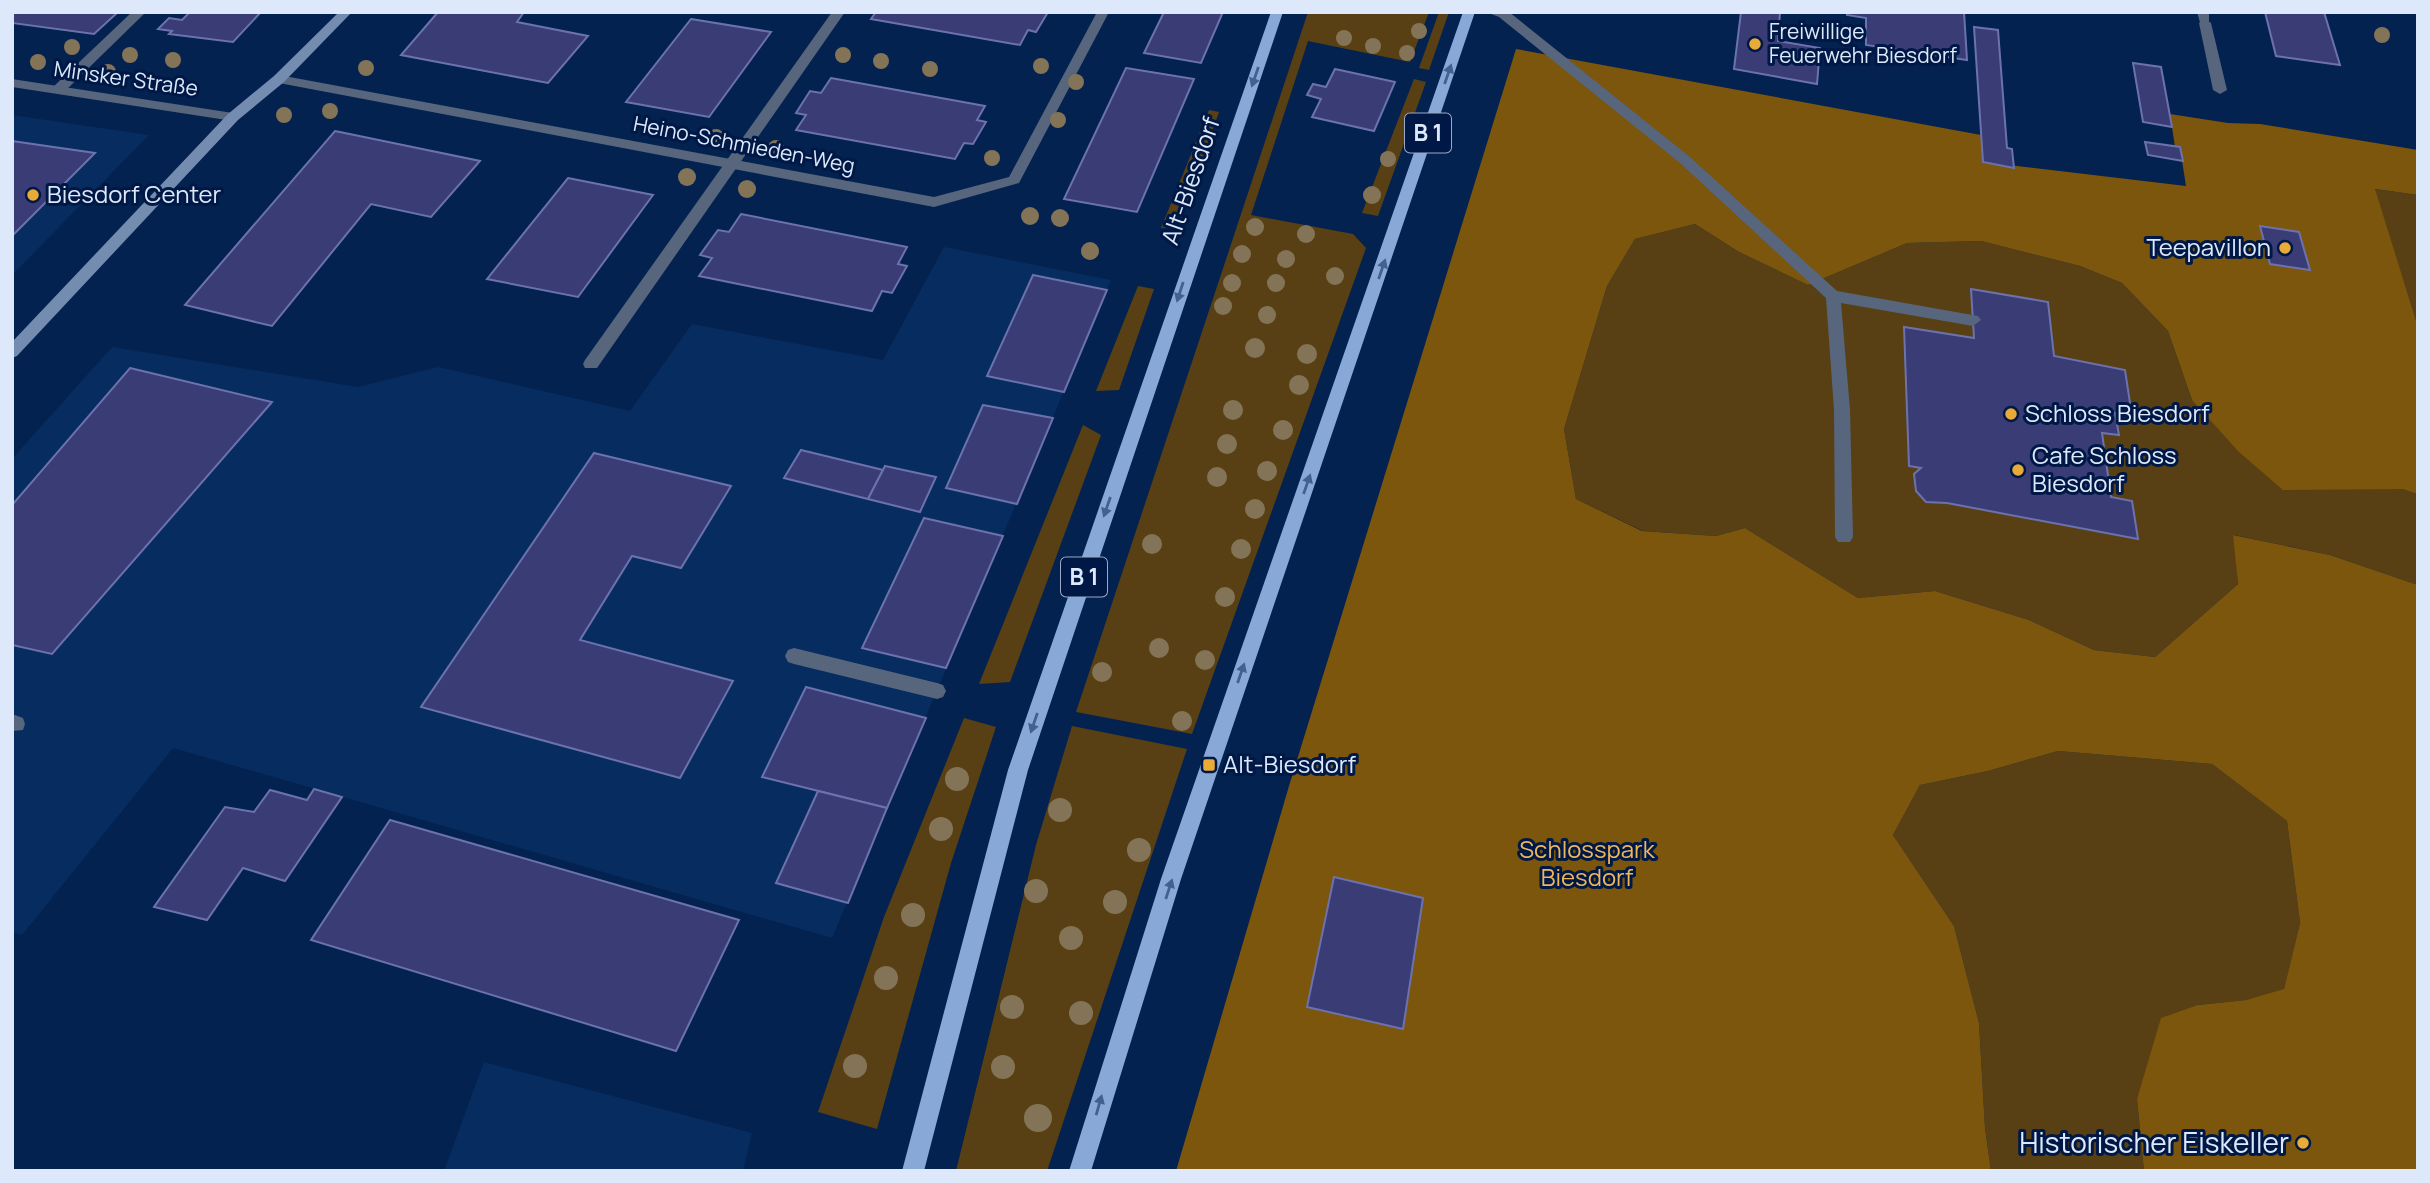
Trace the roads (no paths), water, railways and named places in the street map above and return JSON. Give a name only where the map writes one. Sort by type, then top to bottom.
[{"type":"main road","name":"Alt-Biesdorf","points":[[913,1171],[1018,770],[1277,12]]},
{"type":"main road","name":"B 1","points":[[1080,1171],[1209,765],[1469,12]]},
{"type":"street","points":[[58,90],[140,12]]},
{"type":"street","points":[[12,352],[233,117],[279,79],[346,12]]},
{"type":"street","points":[[591,364],[839,12]]},
{"type":"street","name":"Heino-Schmieden-Weg","points":[[279,79],[934,202],[1014,180],[1104,12]]},
{"type":"street","points":[[1492,12],[1503,14],[1685,160],[1833,296],[1973,320]]},
{"type":"street","points":[[2204,18],[2220,90]]},
{"type":"street","name":"Minsker Straße","points":[[12,83],[233,117]]},
{"type":"street","points":[[1833,296],[1842,410],[1844,537]]},
{"type":"street","points":[[794,656],[937,691]]},
{"type":"place","name":"Freiwillige Feuerwehr Biesdorf","points":[[1755,44]]},
{"type":"place","name":"Biesdorf Center","points":[[33,195]]},
{"type":"place","name":"Teepavillon","points":[[2285,248]]},
{"type":"place","name":"Schloss Biesdorf","points":[[2011,414]]},
{"type":"place","name":"Cafe Schloss Biesdorf","points":[[2018,470]]},
{"type":"place","name":"Alt-Biesdorf","points":[[1209,765]]},
{"type":"place","name":"Historischer Eiskeller","points":[[2303,1143]]},
{"type":"park label","name":"Schlosspark Biesdorf","points":[[1587,864]]}]
